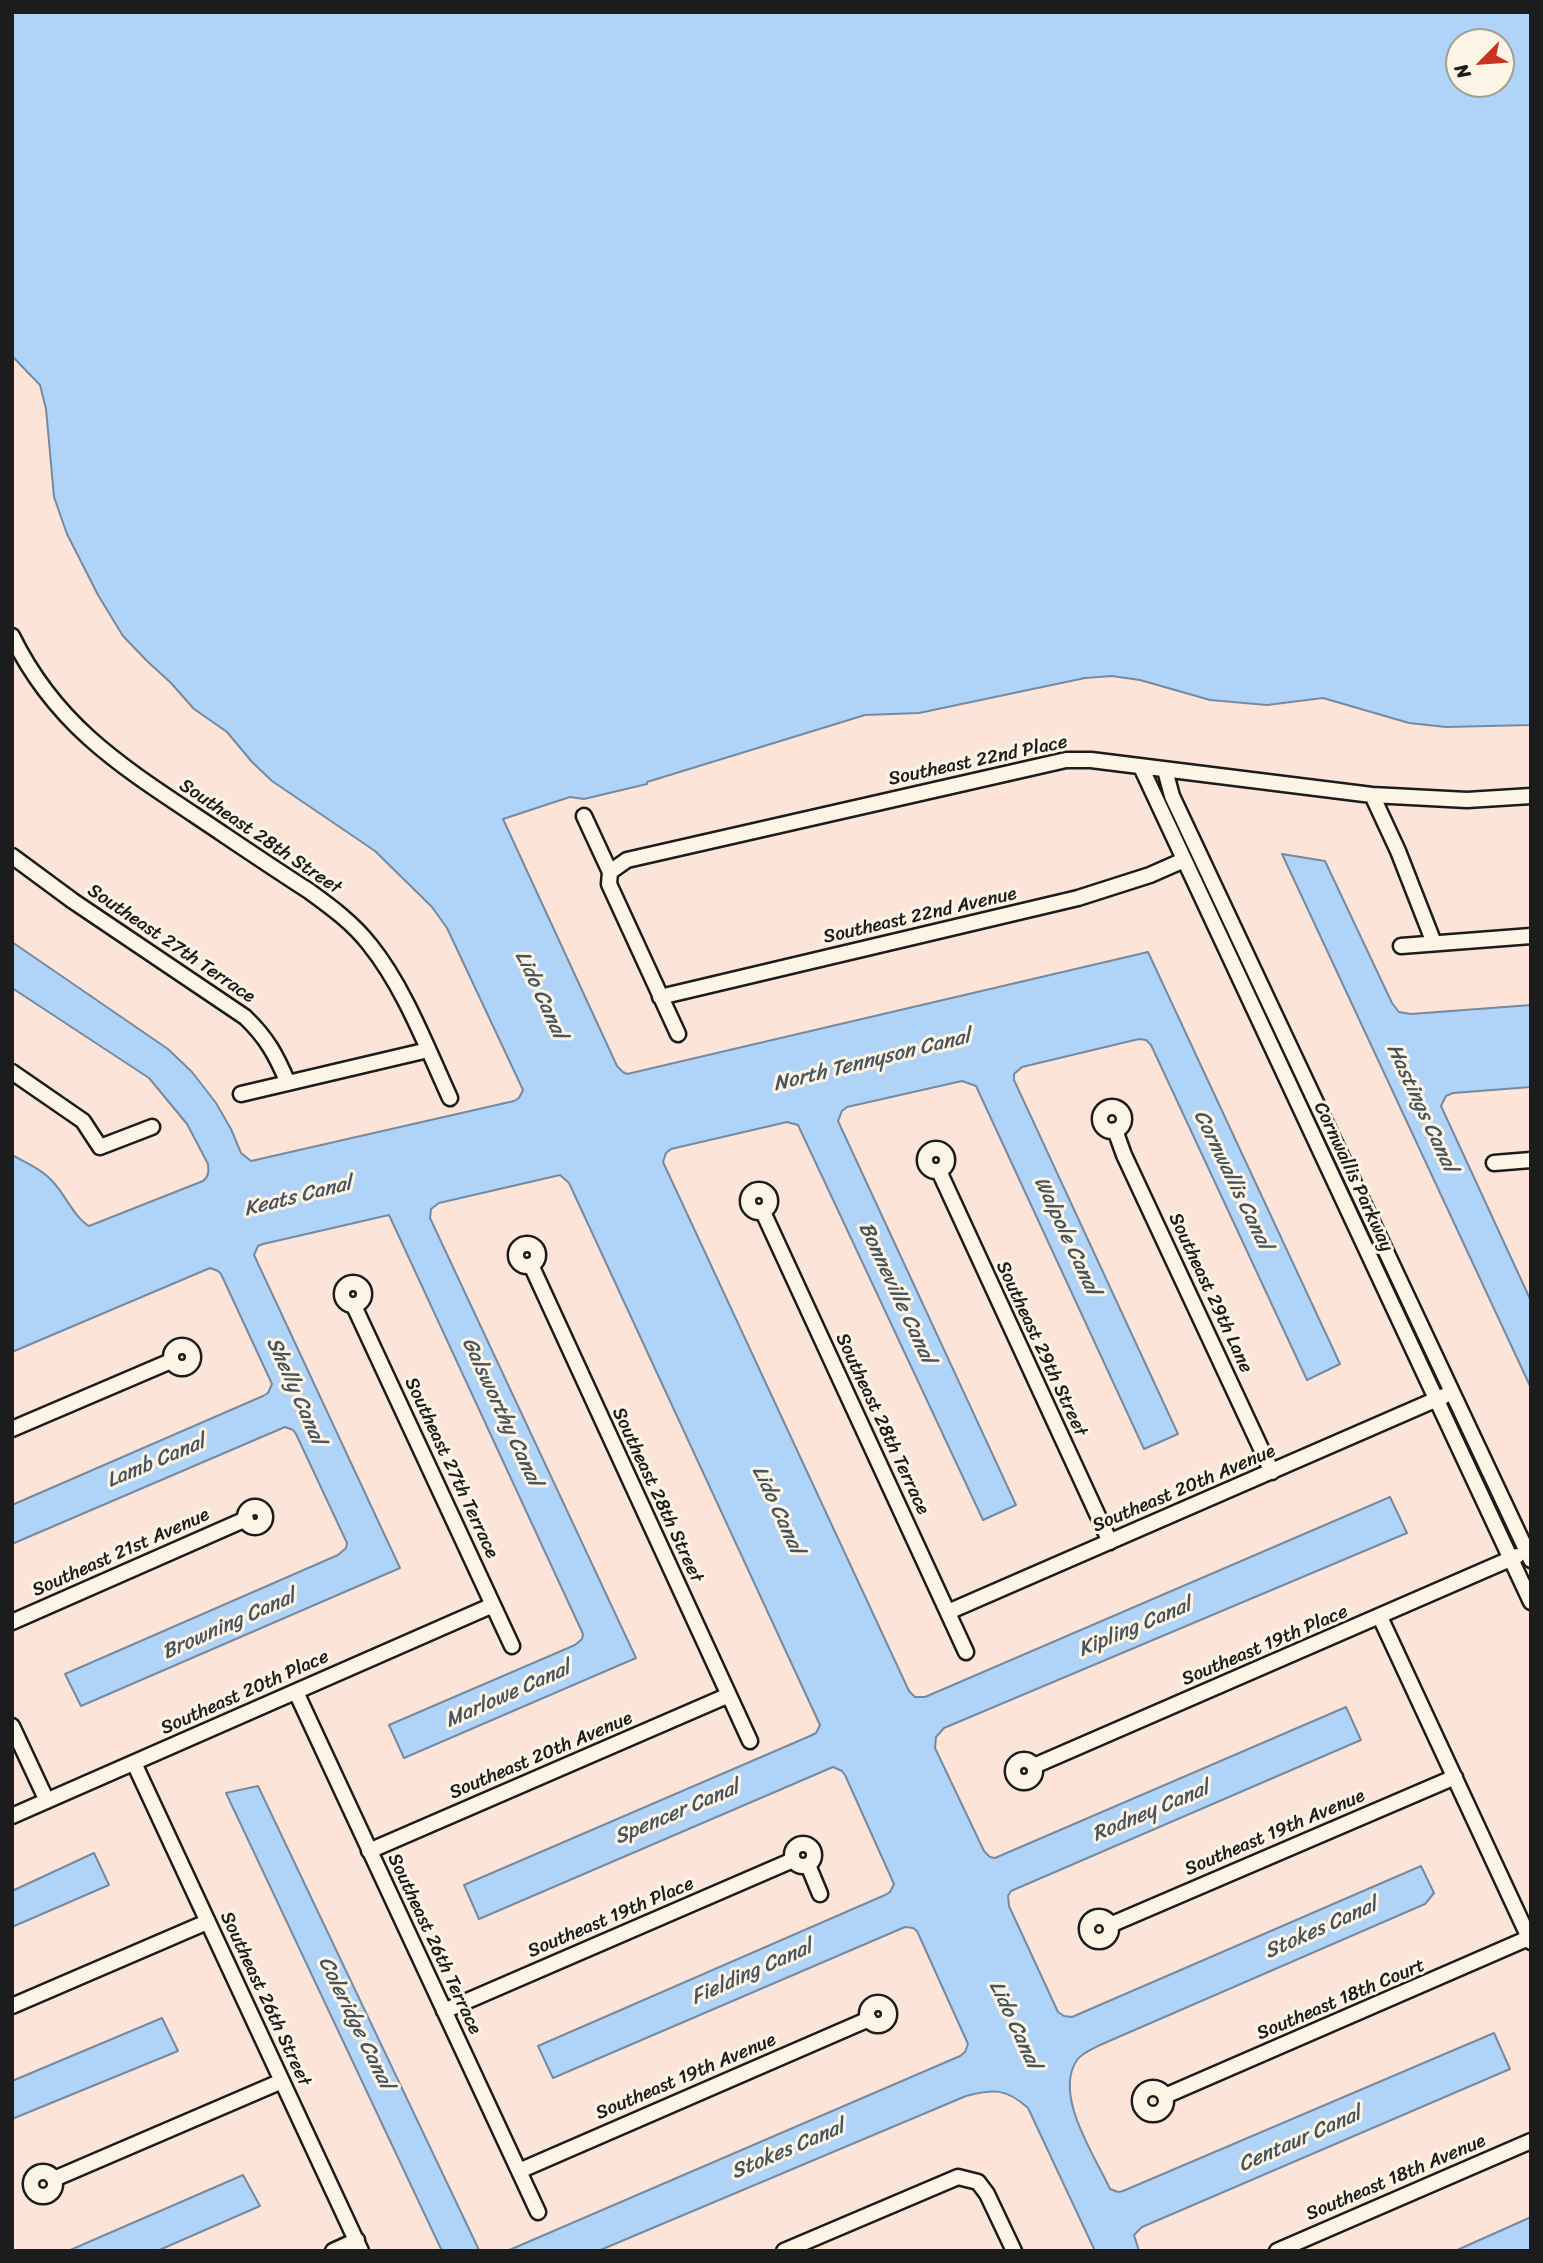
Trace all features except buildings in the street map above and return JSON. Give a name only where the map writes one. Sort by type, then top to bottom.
[{"type":"street","name":"Southeast 28th Street","points":[[12,636],[44,690],[77,728],[103,751],[133,774],[309,891],[354,927],[372,947],[390,975],[450,1098]]},
{"type":"street","name":"Southeast 22nd Place","points":[[610,872],[627,860],[1044,764],[1079,759],[1372,794],[1466,800],[1531,796]]},
{"type":"street","name":"Cornwallis Parkway","points":[[1141,767],[1531,1602]]},
{"type":"street","name":"Cornwallis Parkway","points":[[1165,770],[1172,796],[1529,1556]]},
{"type":"street","points":[[1372,794],[1398,851],[1434,943]]},
{"type":"street","points":[[584,816],[610,872],[609,884],[678,1034]]},
{"type":"street","name":"Southeast 27th Terrace","points":[[12,856],[73,901],[245,1017],[277,1055],[288,1083]]},
{"type":"street","name":"Southeast 22nd Avenue","points":[[660,997],[1079,898],[1150,875],[1184,860]]},
{"type":"street","points":[[1401,946],[1531,936]]},
{"type":"street","points":[[241,1094],[428,1050]]},
{"type":"street","points":[[12,1072],[83,1121],[100,1147],[152,1127]]},
{"type":"street","name":"Southeast 29th Lane","points":[[1115,1130],[1124,1155],[1272,1472]]},
{"type":"street","points":[[1320,1151],[1336,1143]]},
{"type":"street","points":[[1494,1163],[1531,1160]]},
{"type":"street","name":"Southeast 29th Street","points":[[939,1171],[1110,1542]]},
{"type":"street","name":"Southeast 28th Terrace","points":[[763,1212],[967,1651]]},
{"type":"street","name":"Southeast 28th Street","points":[[531,1265],[750,1741]]},
{"type":"street","name":"Southeast 27th Terrace","points":[[354,1306],[512,1646]]},
{"type":"street","points":[[12,1429],[172,1361]]},
{"type":"street","name":"Southeast 20th Avenue","points":[[948,1612],[1452,1393]]},
{"type":"street","name":"Southeast 21st Avenue","points":[[12,1622],[246,1520]]},
{"type":"street","name":"Southeast 19th Place","points":[[1034,1766],[1510,1559],[1529,1556]]},
{"type":"street","name":"Southeast 20th Place","points":[[12,1816],[493,1605]]},
{"type":"street","points":[[1380,1617],[1530,1939]]},
{"type":"street","name":"Southeast 26th Terrace","points":[[296,1692],[538,2212]]},
{"type":"street","name":"Southeast 20th Avenue","points":[[369,1851],[729,1695]]},
{"type":"street","points":[[12,1726],[47,1801]]},
{"type":"street","name":"Southeast 26th Street","points":[[134,1763],[359,2245]]},
{"type":"street","name":"Southeast 19th Avenue","points":[[1110,1925],[1455,1777]]},
{"type":"street","name":"Southeast 19th Place","points":[[444,2011],[793,1860],[794,1849],[800,1845],[807,1845],[814,1854],[808,1865],[820,1894]]},
{"type":"street","points":[[12,2006],[207,1922]]},
{"type":"street","name":"Southeast 18th Court","points":[[1165,2096],[1530,1939]]},
{"type":"street","name":"Southeast 19th Avenue","points":[[519,2171],[869,2019]]},
{"type":"street","points":[[54,2179],[282,2081]]},
{"type":"street","name":"Southeast 18th Avenue","points":[[1277,2251],[1531,2141]]},
{"type":"street","points":[[784,2251],[958,2177],[978,2182],[987,2194],[1014,2251]]},
{"type":"street","points":[[333,2251],[359,2245]]},
{"type":"water","points":[[12,12],[1531,12],[1531,725],[1446,727],[1409,723],[1323,698],[1267,705],[1210,700],[1140,680],[1112,676],[1085,678],[919,713],[865,715],[647,784],[584,799],[570,797],[503,819],[617,1066],[627,1074],[1148,952],[1340,1364],[1307,1380],[1151,1045],[1146,1040],[1139,1039],[1022,1067],[1014,1074],[1014,1080],[1178,1434],[1144,1449],[976,1086],[962,1081],[847,1107],[838,1121],[1016,1505],[983,1520],[798,1125],[787,1122],[671,1149],[666,1153],[663,1162],[909,1691],[915,1697],[925,1697],[1390,1497],[1407,1533],[944,1728],[936,1737],[935,1748],[984,1851],[995,1858],[1346,1707],[1361,1740],[1011,1891],[1008,1896],[1009,1906],[1058,2012],[1064,2016],[1072,2017],[1421,1866],[1434,1893],[1425,1904],[1100,2045],[1079,2058],[1071,2074],[1073,2107],[1110,2189],[1123,2191],[1494,2033],[1510,2069],[1142,2227],[1134,2235],[1139,2251],[1095,2251],[1028,2108],[1013,2097],[992,2091],[966,2096],[598,2251],[507,2251],[960,2056],[968,2044],[917,1931],[905,1927],[553,2078],[538,2046],[885,1895],[894,1884],[845,1775],[833,1767],[479,1919],[464,1885],[810,1736],[816,1733],[820,1725],[569,1183],[560,1175],[439,1203],[431,1209],[430,1218],[636,1658],[404,1758],[389,1725],[575,1645],[582,1639],[583,1634],[389,1215],[263,1244],[258,1246],[254,1255],[400,1568],[81,1706],[65,1674],[338,1555],[346,1548],[347,1543],[296,1434],[285,1427],[12,1544],[12,1505],[263,1396],[268,1393],[272,1384],[221,1274],[210,1268],[12,1352],[12,1155],[50,1178],[89,1226],[203,1181],[207,1175],[208,1164],[187,1124],[149,1078],[12,988],[12,942],[168,1049],[192,1072],[216,1103],[241,1153],[251,1161],[514,1101],[523,1090],[447,928],[432,907],[375,851],[272,781],[227,732],[194,709],[123,636],[98,595],[67,534],[54,497],[46,409],[40,385],[12,356]]},
{"type":"water","name":"Hastings Canal","points":[[1282,854],[1325,861],[1392,1003],[1399,1012],[1411,1014],[1531,1005],[1531,1087],[1453,1093],[1446,1096],[1441,1106],[1531,1301],[1531,1388]]},
{"type":"water","name":"Coleridge Canal","points":[[258,1786],[480,2251],[442,2251],[226,1793]]},
{"type":"water","points":[[94,1853],[109,1885],[12,1927],[12,1891]]},
{"type":"water","points":[[162,2018],[178,2051],[12,2119],[12,2081]]},
{"type":"water","points":[[243,2175],[260,2206],[157,2251],[68,2251]]},
{"type":"water","points":[[1531,2217],[1531,2251],[1455,2251]]},
{"type":"water label","name":"Lido Canal","points":[[540,995]]},
{"type":"water label","name":"North Tennyson Canal","points":[[872,1061]]},
{"type":"water label","name":"Cornwallis Canal","points":[[1232,1180]]},
{"type":"water label","name":"Keats Canal","points":[[298,1197]]},
{"type":"water label","name":"Walpole Canal","points":[[1066,1236]]},
{"type":"water label","name":"Bonneville Canal","points":[[896,1293]]},
{"type":"water label","name":"Shelly Canal","points":[[295,1391]]},
{"type":"water label","name":"Galsworthy Canal","points":[[501,1412]]},
{"type":"water label","name":"Lamb Canal","points":[[156,1462]]},
{"type":"water label","name":"Lido Canal","points":[[777,1510]]},
{"type":"water label","name":"Browning Canal","points":[[229,1625]]},
{"type":"water label","name":"Kipling Canal","points":[[1135,1628]]},
{"type":"water label","name":"Marlowe Canal","points":[[508,1695]]},
{"type":"water label","name":"Rodney Canal","points":[[1151,1812]]},
{"type":"water label","name":"Spencer Canal","points":[[677,1813]]},
{"type":"water label","name":"Stokes Canal","points":[[1321,1929]]},
{"type":"water label","name":"Fielding Canal","points":[[752,1973]]},
{"type":"water label","name":"Lido Canal","points":[[1014,2025]]},
{"type":"water label","name":"Centaur Canal","points":[[1300,2140]]},
{"type":"water label","name":"Stokes Canal","points":[[788,2150]]}]
